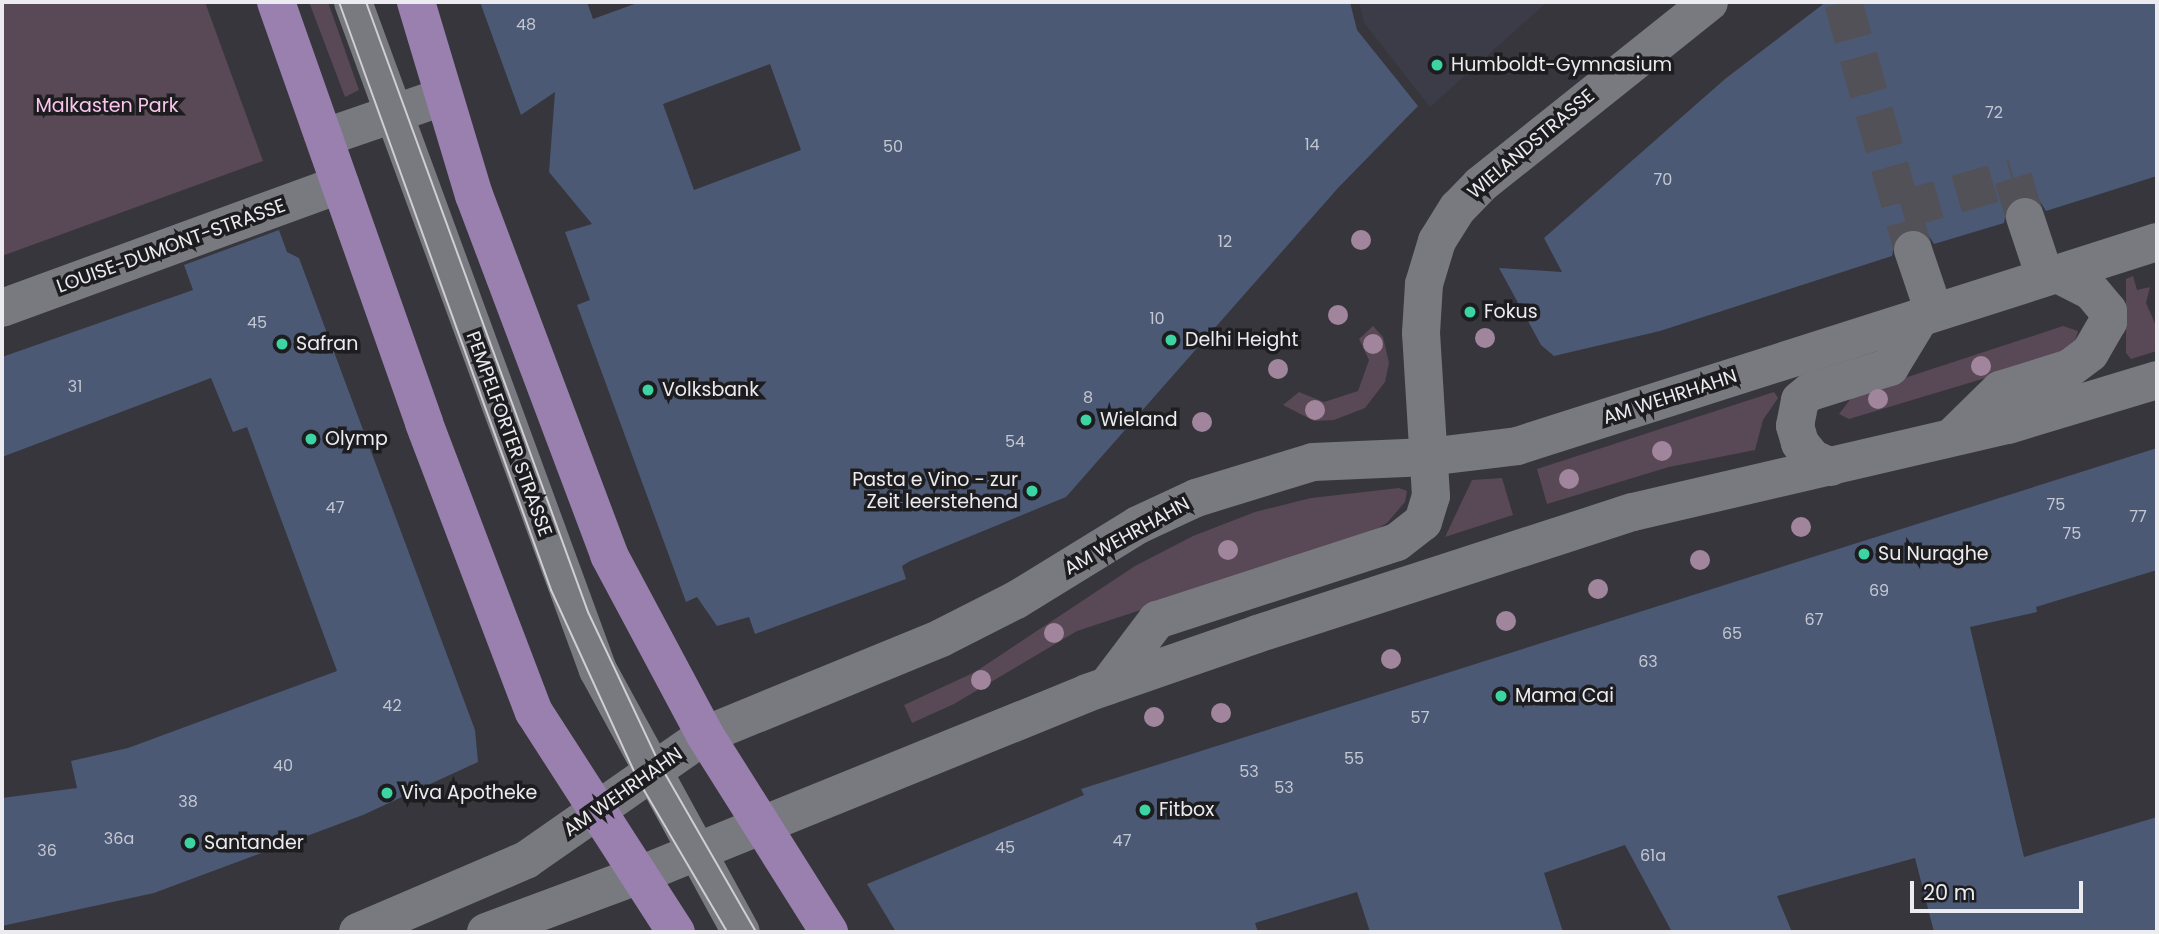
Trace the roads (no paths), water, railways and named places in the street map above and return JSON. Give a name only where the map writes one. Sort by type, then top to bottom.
[{"type":"main road","points":[[276,2],[534,712],[642,874],[676,932]]},
{"type":"main road","points":[[401,2],[429,58]]},
{"type":"main road","points":[[416,2],[429,58],[474,195],[609,555],[705,735],[829,932]]},
{"type":"street","name":"PEMPELFORTER STRASSE","points":[[353,2],[579,626],[649,772],[741,932]]},
{"type":"street","name":"WIELANDSTRASSE","points":[[1107,686],[1157,620],[1340,562],[1397,542],[1413,531],[1429,511],[1429,457],[1421,333],[1424,284],[1444,230],[1480,185],[1709,2]]},
{"type":"street","points":[[326,137],[442,97]]},
{"type":"street","name":"LOUISE-DUMONT-STRASSE","points":[[2,308],[340,184]]},
{"type":"street","points":[[1953,436],[2000,390],[2070,368],[2090,353],[2108,322],[2108,311],[2091,291],[2051,275],[2025,217]]},
{"type":"street","name":"AM WEHRHAHN","points":[[358,932],[608,824],[649,772],[705,735],[941,638],[1016,600],[1138,526],[1196,498],[1313,462],[1429,457],[1517,446],[2157,242]]},
{"type":"street","points":[[1831,467],[1812,458],[1800,443],[1795,426],[1800,400],[1810,392],[1890,368],[1927,314],[1913,250]]},
{"type":"street","points":[[485,932],[642,874],[1107,686],[1633,512],[2008,425],[2157,380]]},
{"type":"tunnel","points":[[1843,2],[1913,250]]},
{"type":"tunnel","points":[[1902,210],[2013,178],[2025,217]]},
{"type":"tram line","points":[[339,2],[551,590],[638,780],[727,932]]},
{"type":"tram line","points":[[366,2],[588,612],[660,765],[756,932]]},
{"type":"place","name":"Humboldt-Gymnasium","points":[[1437,65]]},
{"type":"place","name":"Fokus","points":[[1470,312]]},
{"type":"place","name":"Delhi Height","points":[[1171,340]]},
{"type":"place","name":"Safran","points":[[282,344]]},
{"type":"place","name":"Volksbank","points":[[648,390]]},
{"type":"place","name":"Wieland","points":[[1086,420]]},
{"type":"place","name":"Olymp","points":[[311,439]]},
{"type":"place","name":"Pasta e Vino - zur Zeit leerstehend","points":[[1032,491]]},
{"type":"place","name":"Su Nuraghe","points":[[1864,554]]},
{"type":"place","name":"Mama Cai","points":[[1501,696]]},
{"type":"place","name":"Viva Apotheke","points":[[387,793]]},
{"type":"place","name":"Fitbox","points":[[1145,810]]},
{"type":"place","name":"Santander","points":[[190,843]]},
{"type":"park label","name":"Malkasten Park","points":[[107,106]]}]
